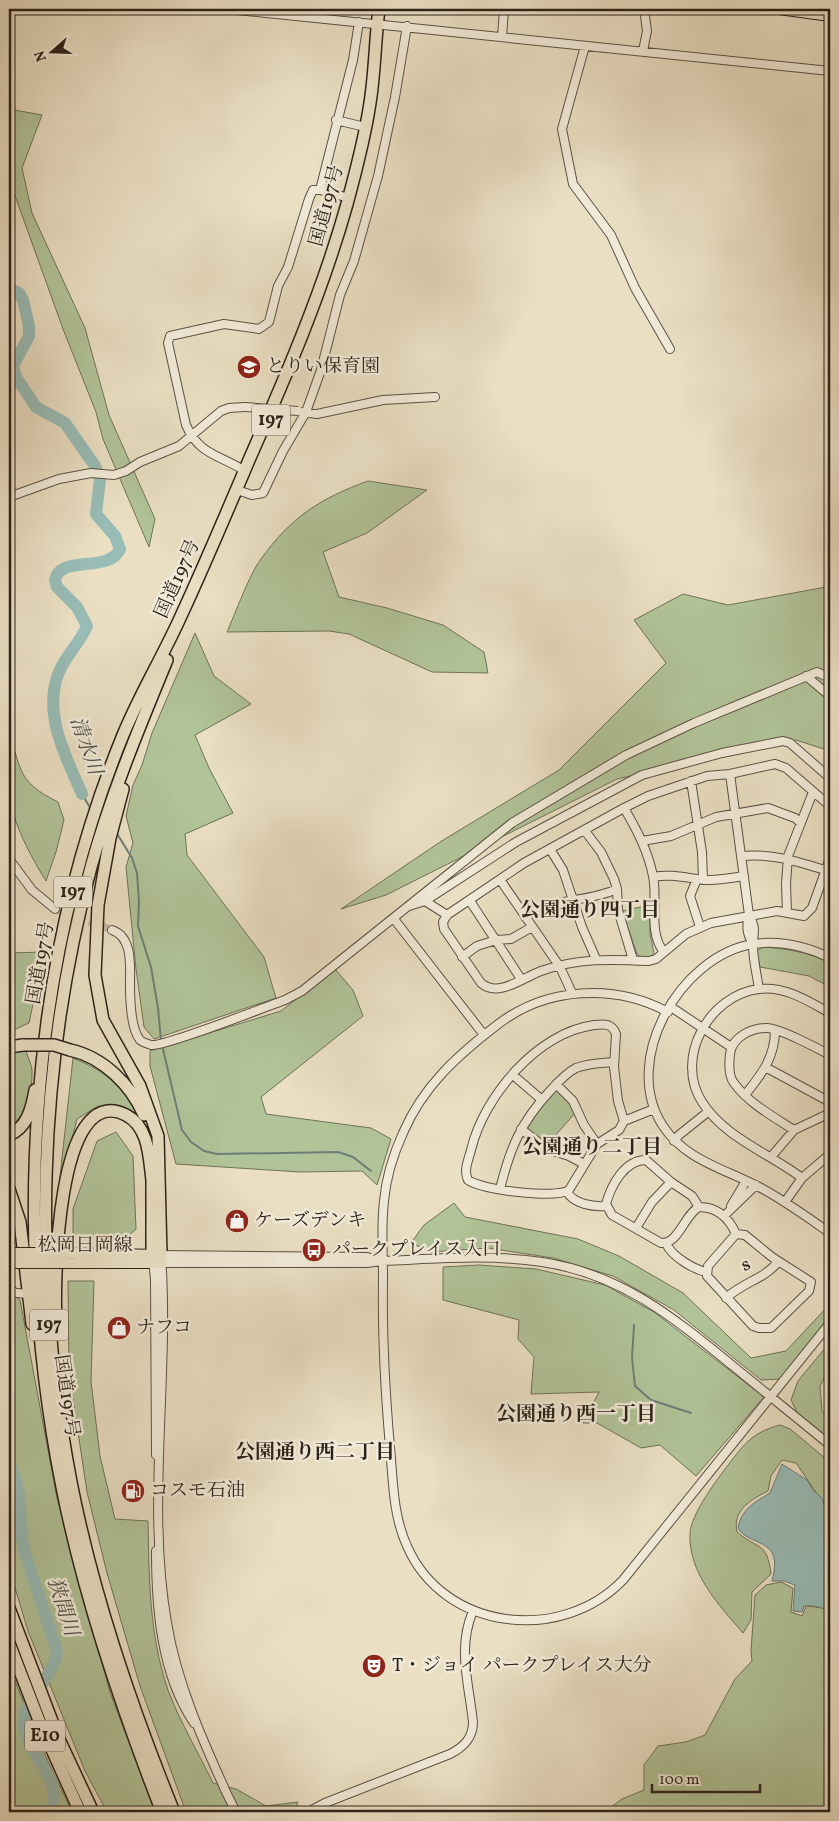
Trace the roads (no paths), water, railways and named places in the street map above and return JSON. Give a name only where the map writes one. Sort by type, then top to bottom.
[{"type":"highway","name":"国道197号","points":[[174,1812],[121,1668],[74,1493],[57,1398],[47,1300],[45,1218],[51,1085],[66,980],[92,866],[123,766],[305,342],[344,230],[376,102],[379,9]]},
{"type":"highway","name":"国道197号","points":[[162,1812],[115,1682],[88,1593],[63,1490],[46,1394],[37,1300],[36,1162],[43,1065],[62,941],[82,858],[116,754],[130,718],[181,616],[245,471],[322,286],[349,198],[365,127],[380,24],[384,9]]},
{"type":"highway","points":[[148,706],[123,787],[108,847],[98,905],[95,975],[103,1020],[144,1096],[154,1121],[160,1150],[157,1259]]},
{"type":"highway","points":[[9,1135],[21,1129],[30,1111],[49,984],[62,941]]},
{"type":"highway","points":[[9,1042],[55,1038],[109,1069],[137,1101],[146,1119],[151,1138],[157,1259]]},
{"type":"highway","points":[[9,1047],[23,1042]]},
{"type":"highway","points":[[69,1046],[88,1049],[112,1064],[144,1096]]},
{"type":"highway","points":[[74,1493],[72,1456],[58,1351],[55,1276],[64,1194],[77,1140],[86,1123],[98,1114],[112,1112],[125,1115],[132,1120],[141,1130],[147,1144],[152,1180]]},
{"type":"highway","points":[[9,1190],[20,1222],[16,1291],[35,1344],[46,1394]]},
{"type":"highway","name":"E10","points":[[9,1608],[19,1656]]},
{"type":"highway","name":"E10","points":[[9,1643],[19,1656],[58,1737],[86,1810]]},
{"type":"main road","points":[[779,9],[830,16]]},
{"type":"main road","name":"松岡日岡線","points":[[9,1253],[68,1258],[157,1259]]},
{"type":"main road","name":"松岡日岡線","points":[[9,1263],[68,1258]]},
{"type":"street","points":[[230,9],[830,71]]},
{"type":"street","points":[[502,37],[504,9]]},
{"type":"street","points":[[643,51],[647,31],[644,9]]},
{"type":"street","points":[[320,190],[336,120],[353,60],[360,22]]},
{"type":"street","points":[[240,491],[252,495],[263,493],[321,370],[340,295],[354,261],[378,176],[396,97],[407,26]]},
{"type":"street","points":[[584,46],[562,129],[573,184],[611,235],[635,288],[670,349]]},
{"type":"street","points":[[336,120],[365,127]]},
{"type":"street","points":[[245,471],[209,454],[191,436],[186,424],[168,343],[170,336],[224,324],[259,329],[270,322],[278,286],[288,267],[308,198],[313,190],[320,190],[349,198]]},
{"type":"street","points":[[9,497],[59,479],[91,473],[106,475],[126,471],[140,462],[179,446],[203,423],[229,408],[245,407],[317,414],[383,400],[435,397]]},
{"type":"street","points":[[112,930],[119,932],[126,940],[130,957],[130,1000],[135,1030],[141,1040],[152,1045],[285,1000],[302,991],[512,823],[626,755],[694,723],[816,672],[830,678]]},
{"type":"street","points":[[806,676],[830,696]]},
{"type":"street","points":[[405,908],[424,901],[516,842],[642,775],[672,765],[783,741],[790,743],[830,778]]},
{"type":"street","points":[[830,806],[786,768],[775,764],[730,774],[707,776],[691,781],[648,796],[524,863],[501,881],[447,915],[443,922],[444,929],[487,989],[499,990],[521,979],[559,966],[596,959],[649,961],[656,959],[663,951],[700,927],[749,915],[787,912],[798,916],[810,912],[830,858]]},
{"type":"street","points":[[730,774],[749,915],[746,925],[748,936],[753,944],[759,989]]},
{"type":"street","points":[[691,781],[697,826],[700,879],[690,896],[700,927]]},
{"type":"street","points":[[787,912],[786,884],[788,858],[813,792]]},
{"type":"street","points":[[624,808],[642,841],[653,877],[655,936],[663,951]]},
{"type":"street","points":[[642,841],[671,836],[716,817],[768,808],[801,822]]},
{"type":"street","points":[[585,831],[601,852],[617,889],[618,910],[633,960]]},
{"type":"street","points":[[550,850],[564,870],[582,927],[596,959]]},
{"type":"street","points":[[741,856],[762,854],[788,858],[825,870]]},
{"type":"street","points":[[9,859],[32,890],[55,909]]},
{"type":"street","points":[[653,877],[674,875],[700,879],[744,876]]},
{"type":"street","points":[[501,881],[559,966],[572,993]]},
{"type":"street","points":[[525,917],[543,906],[597,897],[617,889]]},
{"type":"street","points":[[424,901],[447,915]]},
{"type":"street","points":[[470,901],[521,979]]},
{"type":"street","points":[[394,919],[484,1035]]},
{"type":"street","points":[[462,956],[477,946],[496,940],[511,939],[532,927]]},
{"type":"street","points":[[830,958],[800,946],[778,943],[753,944],[713,960],[696,974],[669,1009],[656,1033],[650,1055],[648,1079],[654,1109],[674,1141],[699,1160],[746,1181],[785,1202],[830,1233]]},
{"type":"street","points":[[802,1178],[730,1132],[709,1111],[702,1102],[693,1078],[692,1061],[696,1043],[703,1028],[723,1004],[740,994],[759,989],[788,991],[830,1012]]},
{"type":"street","points":[[731,1047],[703,1028],[669,1009],[632,997],[594,992],[572,993],[526,1007],[508,1017],[458,1056],[436,1079],[417,1105],[402,1135],[391,1167],[384,1199],[382,1261],[383,1368],[395,1497],[400,1529],[407,1548],[425,1574],[444,1593],[473,1611],[507,1620],[534,1621],[570,1614],[604,1597],[623,1580],[830,1323]]},
{"type":"street","points":[[567,1192],[500,1189],[472,1182],[467,1177],[466,1171],[472,1144],[486,1111],[513,1075],[528,1058],[553,1039],[570,1031],[591,1026],[608,1025],[615,1031],[614,1062],[618,1101],[624,1121]]},
{"type":"street","points":[[794,1130],[745,1095],[732,1082],[729,1065],[731,1047],[739,1037],[750,1031],[768,1027],[830,1055]]},
{"type":"street","points":[[745,1095],[767,1068],[775,1041],[775,1030]]},
{"type":"street","points":[[500,1189],[510,1151],[521,1129],[556,1084],[574,1069],[585,1065],[614,1062]]},
{"type":"street","points":[[767,1068],[830,1102]]},
{"type":"street","points":[[513,1075],[542,1100]]},
{"type":"street","points":[[556,1084],[573,1101],[584,1125],[598,1144]]},
{"type":"street","points":[[567,1192],[598,1144],[619,1130],[624,1121],[654,1109]]},
{"type":"street","points":[[674,1141],[679,1134],[709,1111]]},
{"type":"street","points":[[771,1157],[794,1130],[830,1113]]},
{"type":"street","points":[[521,1129],[547,1149],[569,1156],[584,1164]]},
{"type":"street","points":[[785,1202],[802,1178],[830,1154]]},
{"type":"street","points":[[606,1206],[614,1182],[620,1174],[639,1161],[650,1161],[671,1182],[692,1196],[699,1207]]},
{"type":"street","points":[[724,1216],[746,1181]]},
{"type":"street","points":[[636,1228],[652,1202],[671,1182]]},
{"type":"street","points":[[724,1216],[756,1186]]},
{"type":"street","points":[[567,1192],[574,1199],[596,1206],[606,1206]]},
{"type":"street","points":[[606,1206],[612,1215],[658,1242],[666,1243],[671,1240],[694,1210],[699,1207],[714,1210],[724,1216],[736,1234],[745,1235],[778,1262],[809,1280],[811,1285],[809,1291],[774,1326],[765,1329],[756,1328],[708,1278],[706,1272],[708,1266],[736,1234]]},
{"type":"street","points":[[666,1243],[671,1250],[694,1268],[706,1272]]},
{"type":"street","points":[[236,1812],[198,1728],[176,1666],[167,1624],[158,1531],[162,1386],[157,1259],[367,1257],[382,1261],[520,1260],[556,1265],[589,1273],[619,1285],[657,1306],[830,1445]]},
{"type":"street","name":"s","points":[[726,1298],[743,1284],[768,1273],[778,1262]]},
{"type":"street","points":[[308,1812],[325,1803],[450,1754],[466,1743],[472,1732],[473,1722],[464,1649],[466,1630],[473,1611]]},
{"type":"water","points":[[782,1464],[807,1480],[813,1490],[822,1498],[830,1524],[830,1612],[811,1606],[804,1606],[802,1612],[793,1611],[795,1585],[784,1581],[772,1581],[775,1567],[774,1556],[770,1549],[749,1538],[738,1528],[745,1511],[770,1493]]},
{"type":"waterway","name":"清水川","points":[[9,288],[19,293],[23,300],[29,326],[29,336],[13,366],[16,377],[36,407],[65,423],[95,466],[100,479],[96,514],[115,536],[120,549],[106,561],[66,568],[59,572],[55,580],[57,587],[77,607],[87,626],[59,672],[54,687],[53,703],[58,734],[63,750],[82,794]]},
{"type":"waterway","points":[[82,794],[92,811]]},
{"type":"waterway","points":[[116,832],[132,858],[137,873],[138,926],[151,967],[161,1041]]},
{"type":"waterway","points":[[162,1045],[182,1130],[191,1142],[204,1151],[217,1154],[338,1152],[353,1157],[371,1171]]},
{"type":"waterway","points":[[634,1325],[632,1358],[635,1386],[651,1400],[691,1413]]},
{"type":"waterway","name":"狭間川","points":[[9,1459],[19,1494],[22,1539],[25,1553],[57,1651],[50,1671],[28,1707],[24,1727],[26,1736],[53,1786],[54,1795],[51,1812]]},
{"type":"tunnel","points":[[55,909],[112,930]]},
{"type":"place","name":"とりい保育園","points":[[249,367]]},
{"type":"place","name":"ケーズデンキ","points":[[237,1221]]},
{"type":"place","name":"パークプレイス入口","points":[[314,1250]]},
{"type":"place","name":"ナフコ","points":[[119,1328]]},
{"type":"place","name":"コスモ石油","points":[[133,1491]]},
{"type":"place","name":"T・ジョイ パークプレイス大分","points":[[374,1666]]},
{"type":"district","name":"公園通り四丁目","points":[[590,911]]},
{"type":"district","name":"公園通り二丁目","points":[[592,1148]]},
{"type":"district","name":"公園通り西一丁目","points":[[576,1415]]},
{"type":"district","name":"公園通り西二丁目","points":[[315,1453]]}]
